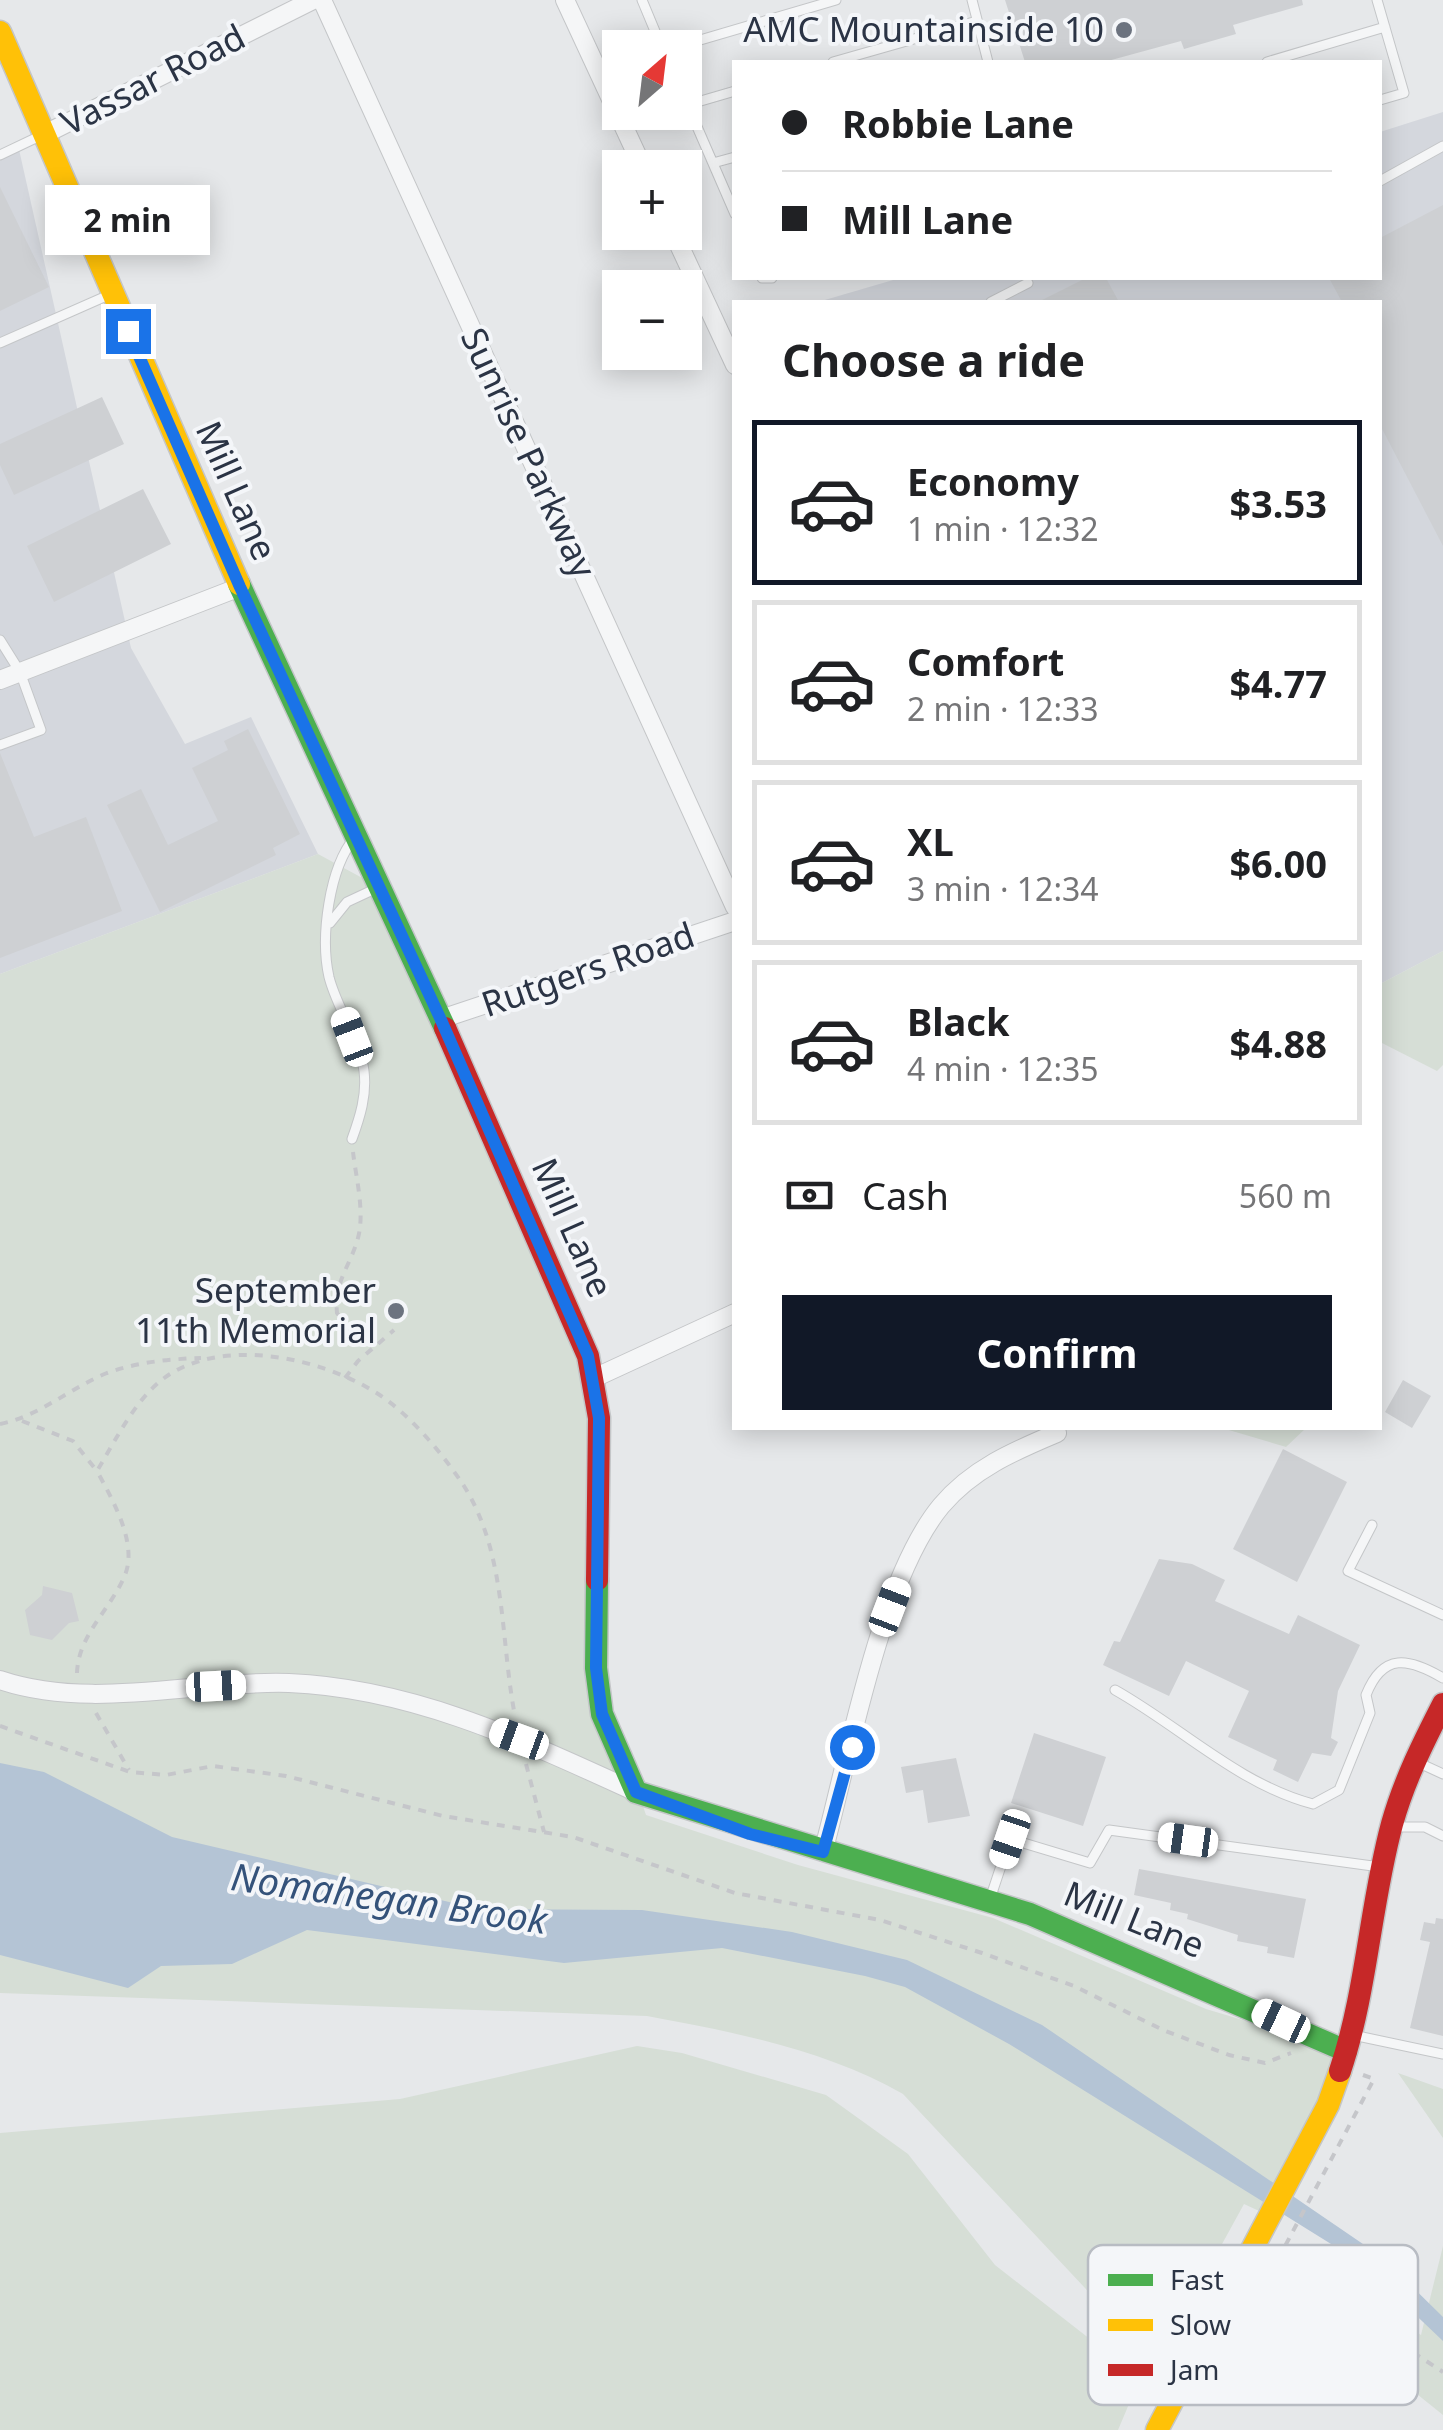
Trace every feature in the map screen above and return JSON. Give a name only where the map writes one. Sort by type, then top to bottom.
[{"type":"street","name":"Vassar Road","points":[[47,133],[313,0]]},
{"type":"street","name":"Sunrise Parkway","points":[[322,0],[732,900]]},
{"type":"street","points":[[565,0],[635,150]]},
{"type":"street","name":"Mill Lane","points":[[3,47],[47,133],[111,294],[240,587],[571,1311],[592,1379],[599,1418],[596,1668],[602,1714],[636,1792],[750,1834],[990,1900],[1349,2043]]},
{"type":"street","points":[[681,250],[732,359]]},
{"type":"street","points":[[0,680],[240,587]]},
{"type":"street","name":"Rutgers Road","points":[[441,1020],[732,922]]},
{"type":"street","points":[[592,1379],[732,1315]]},
{"type":"street","points":[[823,1852],[890,1607],[922,1535],[941,1506],[969,1478],[1006,1454],[1056,1433]]},
{"type":"street","points":[[0,1680],[84,1693],[283,1683],[374,1692],[519,1739],[636,1792]]},
{"type":"street","points":[[1255,2245],[1328,2105],[1349,2043],[1391,1827],[1414,1760],[1443,1704]]},
{"type":"street","points":[[1157,2430],[1170,2405]]},
{"type":"lane","points":[[642,0],[654,30]]},
{"type":"lane","points":[[702,39],[836,0]]},
{"type":"lane","points":[[972,0],[987,60]]},
{"type":"lane","points":[[1377,0],[1404,92],[1382,99]]},
{"type":"lane","points":[[840,60],[977,21]]},
{"type":"lane","points":[[1274,60],[1385,27]]},
{"type":"lane","points":[[702,98],[732,92]]},
{"type":"lane","points":[[698,130],[732,207]]},
{"type":"lane","points":[[0,154],[47,133]]},
{"type":"lane","points":[[1382,180],[1443,146]]},
{"type":"lane","points":[[713,164],[732,158]]},
{"type":"lane","points":[[995,300],[1028,283]]},
{"type":"lane","points":[[0,343],[111,294]]},
{"type":"lane","points":[[0,640],[20,672],[41,730],[0,745]]},
{"type":"lane","points":[[352,1139],[364,1098],[364,1066],[330,978],[329,925],[331,890],[341,854],[356,836]]},
{"type":"lane","points":[[329,925],[347,902],[379,887]]},
{"type":"lane","points":[[1372,1526],[1348,1571],[1443,1615]]},
{"type":"lane","points":[[1115,1690],[1161,1716],[1186,1740],[1285,1797],[1312,1804],[1340,1790],[1370,1712],[1366,1695],[1383,1666],[1399,1660],[1416,1662],[1443,1678]]},
{"type":"lane","points":[[1414,1760],[1443,1774]]},
{"type":"lane","points":[[1391,1827],[1425,1827],[1443,1836]]},
{"type":"lane","points":[[990,1900],[1010,1839],[1090,1863],[1110,1830],[1382,1868]]},
{"type":"lane","points":[[1349,2043],[1441,2054]]},
{"type":"path","points":[[352,1139],[360,1222],[358,1240],[338,1278],[336,1313],[357,1337],[376,1346]]},
{"type":"path","points":[[345,1378],[394,1330]]},
{"type":"path","points":[[98,1471],[154,1386],[206,1358]]},
{"type":"path","points":[[0,1424],[18,1420],[106,1374],[160,1359],[298,1362],[376,1392],[465,1488],[497,1575],[519,1739],[544,1832]]},
{"type":"path","points":[[18,1420],[61,1433],[85,1452],[98,1471],[126,1540],[126,1574],[92,1626],[76,1670],[84,1693],[130,1772]]},
{"type":"path","points":[[0,1726],[130,1772],[166,1775],[213,1766],[250,1771],[326,1784],[443,1816],[573,1837],[735,1893],[880,1920],[948,1942],[1074,1986],[1163,2030],[1229,2055],[1265,2063],[1291,2053]]},
{"type":"path","points":[[1287,2245],[1374,2079]]},
{"type":"path","points":[[1418,2356],[1443,2372]]},
{"type":"shaded area","points":[[1443,112],[1443,951],[1382,983],[1382,300],[825,300],[893,280],[1382,280],[1382,131]]},
{"type":"shaded area","points":[[18,145],[131,648],[185,744],[251,717],[318,854],[0,974],[0,152]]},
{"type":"shaded area","points":[[318,854],[379,887],[588,1356],[596,1668],[646,1815],[798,1865],[993,1918],[1206,2009],[1346,2051],[1270,2216],[1244,2204],[1222,2245],[1088,2245],[1088,2291],[903,2094],[811,2054],[746,2036],[647,2016],[0,1993],[0,974]]},
{"type":"shaded area","points":[[1443,951],[1443,1065],[1437,1071],[1382,1043],[1382,983]]},
{"type":"shaded area","points":[[1229,1430],[1304,1430],[1286,1447]]},
{"type":"shaded area","points":[[637,2046],[682,2053],[826,2095],[908,2154],[995,2265],[1088,2337],[1088,2405],[1129,2405],[1118,2430],[0,2430],[0,2133],[400,2099]]},
{"type":"shaded area","points":[[1398,2073],[1443,2089],[1443,2138]]},
{"type":"shaded area","points":[[1443,2246],[1443,2415],[1418,2395],[1418,2333],[1421,2335]]},
{"type":"water","name":"Nomahegan Brook","points":[[0,1763],[44,1772],[172,1837],[479,1909],[642,1910],[792,1932],[907,1960],[1042,2025],[1364,2245],[1333,2245],[1009,2044],[905,1987],[865,1976],[722,1948],[564,1963],[307,1930],[232,1964],[161,1966],[128,1988],[0,1955]]},
{"type":"water","points":[[1418,2292],[1443,2317],[1443,2341],[1418,2317]]},
{"type":"building","name":"AMC Mountainside 10","points":[[1005,0],[1302,0],[1303,5],[1233,25],[1236,34],[1184,49],[1181,41],[1111,60],[1024,60]]},
{"type":"building","points":[[0,187],[49,287],[0,311]]},
{"type":"building","points":[[1443,205],[1443,546],[1382,429],[1382,300],[1341,300],[1330,280],[1382,280],[1382,237]]},
{"type":"building","points":[[1082,280],[1107,280],[1118,300],[1042,300]]},
{"type":"building","points":[[102,397],[124,444],[14,495],[0,465],[0,444]]},
{"type":"building","points":[[143,489],[171,544],[54,602],[27,546]]},
{"type":"building","points":[[248,729],[300,834],[273,848],[276,855],[160,912],[107,805],[141,789],[168,845],[218,821],[192,768],[228,750],[224,741]]},
{"type":"building","points":[[0,753],[34,837],[86,817],[122,911],[0,958]]},
{"type":"building","points":[[1403,1380],[1431,1396],[1412,1428],[1385,1412]]},
{"type":"building","points":[[1283,1449],[1347,1482],[1297,1582],[1233,1549]]},
{"type":"building","points":[[1159,1559],[1192,1564],[1225,1580],[1215,1601],[1289,1634],[1298,1615],[1360,1645],[1338,1691],[1331,1738],[1338,1742],[1331,1756],[1312,1753],[1298,1782],[1273,1770],[1277,1760],[1228,1737],[1249,1691],[1186,1661],[1169,1696],[1103,1665],[1114,1641],[1120,1642]]},
{"type":"building","points":[[43,1586],[72,1593],[79,1621],[69,1623],[52,1640],[30,1635],[25,1610],[42,1595]]},
{"type":"building","points":[[1034,1733],[1106,1757],[1083,1826],[1011,1803]]},
{"type":"building","points":[[956,1758],[970,1816],[928,1823],[923,1790],[906,1793],[901,1767]]},
{"type":"building","points":[[1139,1869],[1306,1899],[1294,1958],[1267,1953],[1268,1947],[1237,1941],[1238,1935],[1187,1919],[1188,1914],[1170,1910],[1171,1903],[1134,1895]]},
{"type":"building","points":[[1436,1918],[1443,1919],[1443,2036],[1410,2028],[1430,1942],[1420,1940],[1424,1922],[1435,1924]]},
{"type":"traffic: fast","points":[[239,584],[445,1028]]},
{"type":"traffic: fast","points":[[597,1580],[596,1668],[602,1714],[636,1792],[1030,1914],[1346,2051]]},
{"type":"traffic: slow","points":[[0,32],[239,584]]},
{"type":"traffic: slow","points":[[1254,2245],[1328,2105],[1340,2071]]},
{"type":"traffic: slow","points":[[1157,2430],[1170,2405]]},
{"type":"traffic: jam","points":[[445,1028],[588,1356],[599,1418],[597,1580]]},
{"type":"traffic: jam","points":[[1340,2071],[1356,2010],[1392,1824],[1408,1777],[1443,1704]]},
{"type":"place","name":"AMC Mountainside 10","points":[[1124,30]]},
{"type":"place","name":"September 11th Memorial","points":[[396,1311]]},
{"type":"route","points":[[128,331],[240,587],[441,1020],[588,1356],[599,1418],[596,1668],[602,1714],[636,1792],[750,1834],[823,1852],[852,1747]]}]
